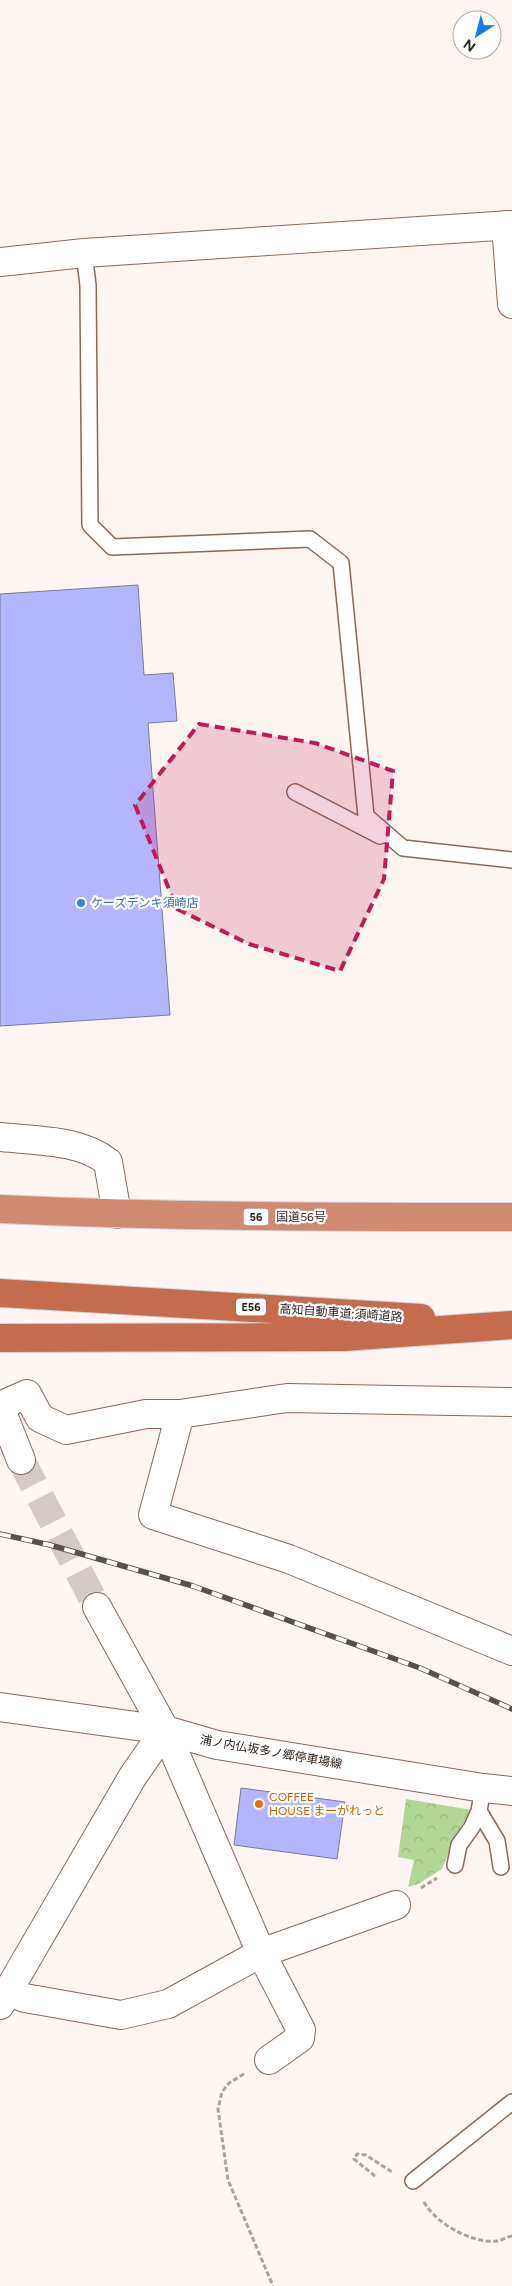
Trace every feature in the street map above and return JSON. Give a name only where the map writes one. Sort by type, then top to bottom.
[{"type":"highway","name":"国道56号","points":[[0,1209],[267,1217],[512,1217]]},
{"type":"highway","name":"高知自動車道;須崎道路","points":[[0,1293],[362,1313],[507,1325]]},
{"type":"highway","name":"高知自動車道;須崎道路","points":[[0,1338],[344,1338],[507,1325]]},
{"type":"street","points":[[0,262],[84,253],[509,225],[512,304]]},
{"type":"street","points":[[0,1138],[63,1144],[94,1152],[108,1162],[118,1214]]},
{"type":"street","points":[[21,1460],[0,1407],[27,1394],[40,1418],[66,1430],[146,1414],[180,1414],[287,1398],[512,1402]]},
{"type":"street","points":[[180,1414],[153,1515],[289,1559],[512,1651]]},
{"type":"street","points":[[97,1607],[165,1730],[262,1954],[301,2030],[300,2038],[269,2060]]},
{"type":"street","name":"浦ノ内仏坂多ノ郷停車場線","points":[[0,1707],[165,1730],[217,1745],[481,1800],[512,1791]]},
{"type":"street","points":[[4,1998],[133,1776],[165,1730]]},
{"type":"street","points":[[4,1998],[26,1998],[121,2015],[168,2004],[262,1954],[396,1905]]},
{"type":"lane","points":[[84,253],[88,285],[90,525],[112,546],[310,540],[341,562],[366,816],[403,848]]},
{"type":"lane","points":[[295,792],[403,848],[512,860]]},
{"type":"lane","points":[[454,1865],[459,1845],[472,1827],[481,1800]]},
{"type":"lane","points":[[481,1800],[497,1841],[501,1868]]},
{"type":"lane","points":[[413,2181],[512,2102]]},
{"type":"path","points":[[396,1905],[454,1865]]},
{"type":"path","points":[[269,2060],[229,2083],[222,2092],[218,2109],[228,2180],[273,2286]]},
{"type":"path","points":[[375,2176],[354,2159],[357,2154],[366,2155],[410,2185],[413,2181],[428,2208],[455,2232],[476,2239],[497,2241],[512,2236]]},
{"type":"highlighted area","points":[[199,724],[315,743],[393,771],[384,879],[340,971],[249,944],[177,909],[135,805]]},
{"type":"green space","points":[[406,1799],[472,1810],[456,1835],[442,1869],[418,1884],[408,1887],[414,1860],[398,1857]]},
{"type":"building","name":"ケーズデンキ須崎店","points":[[138,585],[144,675],[173,673],[177,721],[148,723],[170,1015],[0,1026],[0,594]]},
{"type":"building","points":[[241,1788],[345,1802],[337,1859],[234,1845]]},
{"type":"tunnel","points":[[21,1460],[97,1607]]},
{"type":"railway","points":[[0,1534],[50,1545],[193,1586],[420,1668],[512,1709]]},
{"type":"place","name":"ケーズデンキ須崎店","points":[[81,903]]},
{"type":"place","name":"COFFEE HOUSE まーがれっと","points":[[259,1804]]}]
